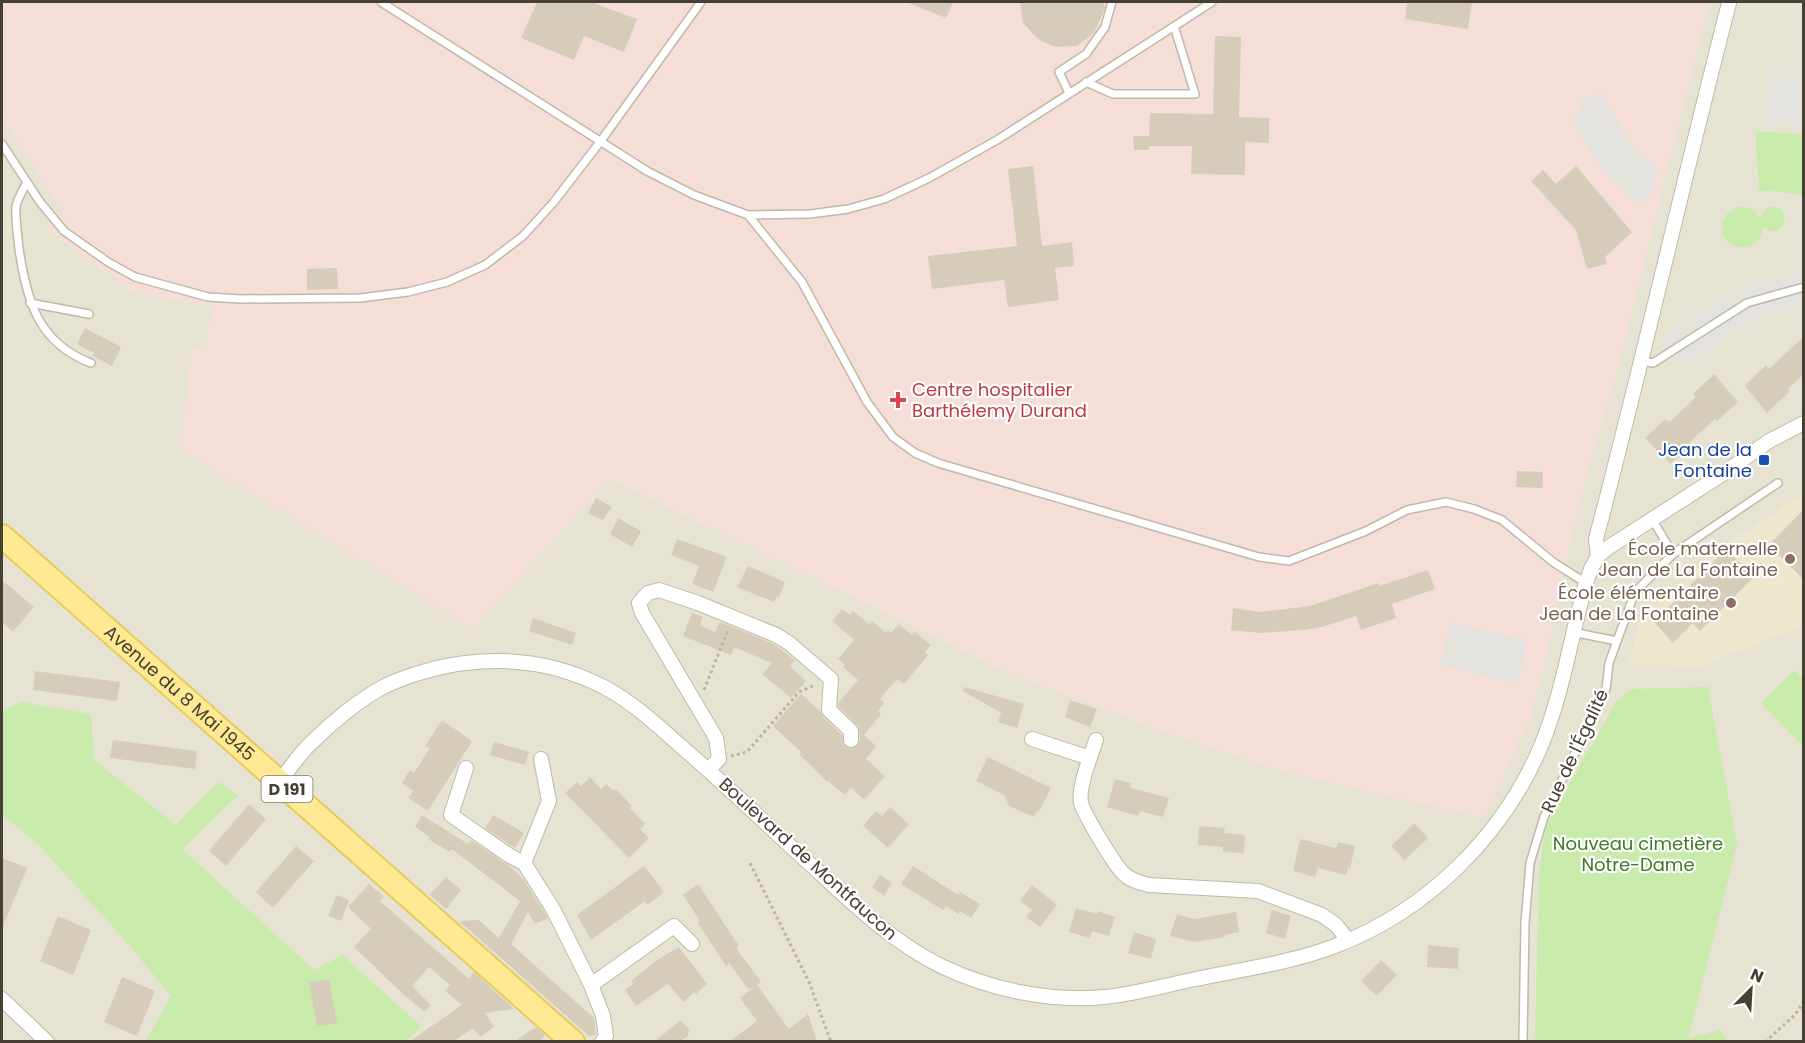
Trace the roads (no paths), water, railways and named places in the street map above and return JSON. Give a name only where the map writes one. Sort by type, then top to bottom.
[{"type":"main road","name":"Avenue du 8 Mai 1945","points":[[2,536],[573,1041]]},
{"type":"street","points":[[1598,556],[1596,539],[1729,3]]},
{"type":"street","points":[[1598,556],[1769,441],[1803,423]]},
{"type":"street","name":"Boulevard de Montfaucon","points":[[279,782],[309,744],[349,710],[385,686],[452,664],[486,660],[526,662],[564,671],[603,687],[640,710],[873,923],[906,946],[942,966],[980,982],[1024,993],[1064,997],[1105,997],[1296,957],[1335,946],[1390,921],[1428,894],[1468,857],[1498,823],[1524,780],[1541,746],[1590,569],[1598,556]]},
{"type":"street","points":[[708,770],[719,759],[716,738],[642,613],[639,603],[648,593],[659,590],[698,603],[776,635],[789,644],[831,679],[829,710],[851,731],[851,740]]},
{"type":"street","points":[[1032,739],[1090,758]]},
{"type":"street","points":[[1096,740],[1083,786],[1081,802],[1113,862],[1123,874],[1135,882],[1149,885],[1258,891],[1322,915],[1336,925],[1347,940]]},
{"type":"street","points":[[524,863],[549,801],[541,759]]},
{"type":"street","points":[[466,768],[451,815],[510,856],[524,863],[553,909],[591,985],[603,1016],[606,1036],[602,1041]]},
{"type":"street","points":[[591,985],[674,926],[692,944]]},
{"type":"street","points":[[2,999],[47,1041]]},
{"type":"lane","points":[[381,2],[647,171],[694,195],[748,215],[810,214],[848,209],[884,199],[939,173],[997,140],[1212,2]]},
{"type":"lane","points":[[2,144],[40,202],[64,231],[108,262],[135,277],[168,288],[208,297],[240,299],[360,298],[408,292],[447,282],[485,265],[524,236],[553,203],[600,142],[701,2]]},
{"type":"lane","points":[[1069,93],[1059,72],[1086,54],[1105,27],[1112,2]]},
{"type":"lane","points":[[1086,81],[1113,94],[1195,94],[1174,26]]},
{"type":"lane","points":[[27,182],[16,207],[23,275],[30,303],[51,337],[74,356],[91,363]]},
{"type":"lane","points":[[748,215],[802,282],[867,402],[893,436],[915,453],[938,463],[1260,557],[1289,561],[1366,531],[1407,510],[1446,502],[1502,520],[1553,562],[1586,583]]},
{"type":"lane","points":[[1642,361],[1653,363],[1748,303],[1803,287]]},
{"type":"lane","points":[[30,303],[89,314]]},
{"type":"lane","name":"Rue de l'Égalité","points":[[1523,1041],[1525,924],[1530,863],[1544,817],[1606,689],[1609,663],[1635,592],[1673,554],[1778,483]]},
{"type":"lane","points":[[1652,518],[1673,554]]},
{"type":"lane","points":[[1572,632],[1617,641]]},
{"type":"place","name":"Centre hospitalier Barthélemy Durand","points":[[898,400]]},
{"type":"place","name":"Jean de la Fontaine","points":[[1764,460]]},
{"type":"place","name":"École maternelle Jean de La Fontaine","points":[[1790,559]]},
{"type":"place","name":"École élémentaire Jean de La Fontaine","points":[[1731,603]]},
{"type":"park label","name":"Nouveau cimetière Notre-Dame","points":[[1638,854]]}]
